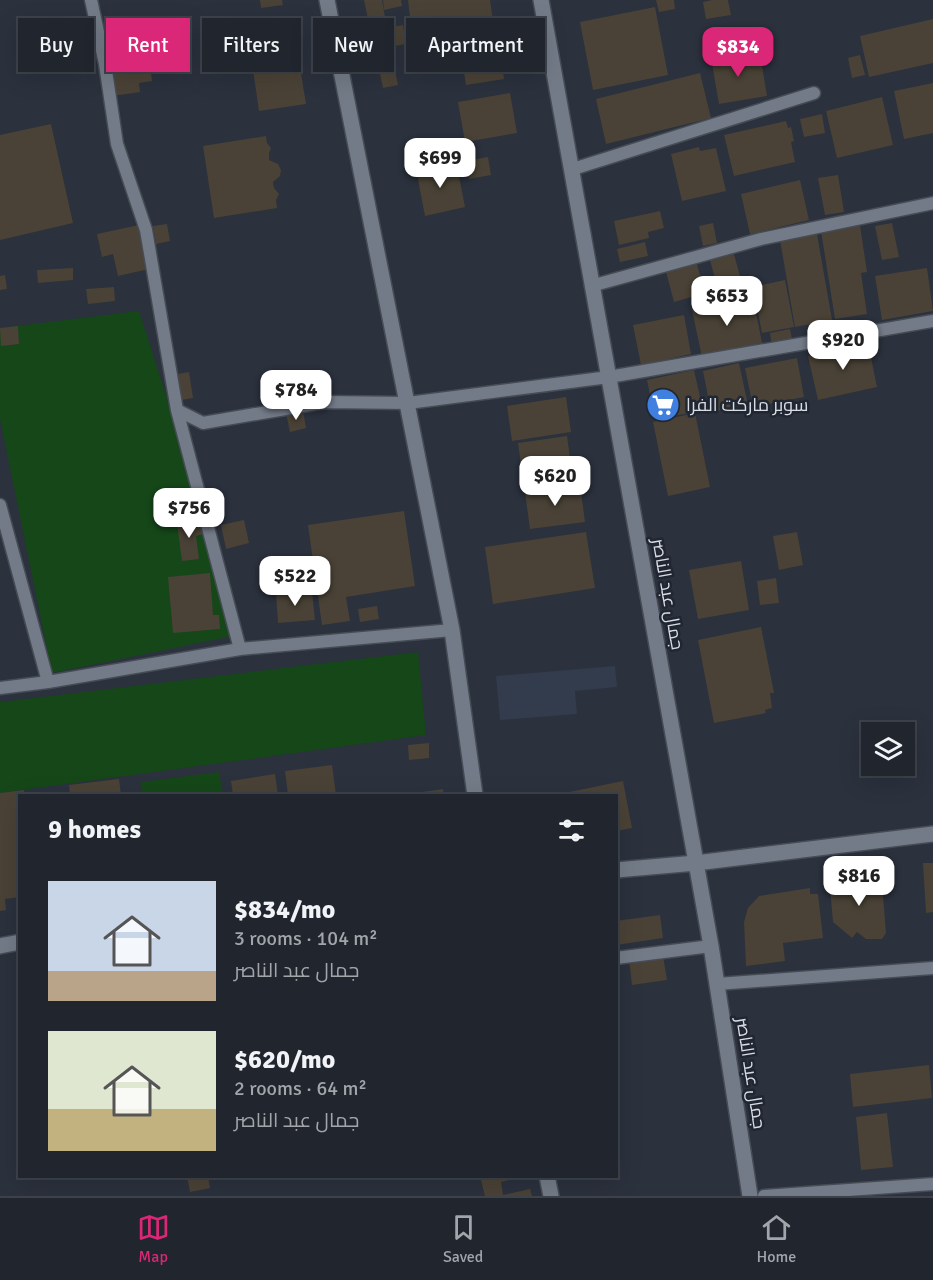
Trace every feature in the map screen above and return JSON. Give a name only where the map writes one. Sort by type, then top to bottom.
[{"type":"main road","points":[[327,0],[452,630],[475,794]]},
{"type":"main road","name":"جمال عبد الناصر","points":[[541,0],[711,946],[750,1196]]},
{"type":"main road","points":[[618,870],[696,863],[933,834]]},
{"type":"main road","points":[[0,946],[18,942]]},
{"type":"main road","points":[[547,1178],[551,1196]]},
{"type":"lane","points":[[91,0],[105,64],[117,144],[146,230],[177,410],[240,649]]},
{"type":"lane","points":[[573,169],[814,93]]},
{"type":"lane","points":[[591,286],[762,239],[933,203]]},
{"type":"lane","points":[[177,410],[203,423],[326,402],[408,404],[609,377],[933,321]]},
{"type":"lane","points":[[0,505],[48,682]]},
{"type":"lane","points":[[0,688],[240,649],[452,630]]},
{"type":"lane","points":[[618,958],[711,946]]},
{"type":"lane","points":[[717,984],[933,968]]},
{"type":"lane","points":[[764,1196],[933,1184]]},
{"type":"shaded area","points":[[615,666],[617,687],[575,691],[577,714],[500,720],[496,676]]},
{"type":"green space","points":[[139,311],[191,473],[233,636],[52,673],[0,419],[0,328]]},
{"type":"green space","points":[[418,652],[426,735],[0,793],[0,702]]},
{"type":"green space","points":[[219,772],[223,794],[142,794],[141,782]]},
{"type":"building","points":[[260,0],[282,0],[283,5],[261,8]]},
{"type":"building","points":[[364,0],[382,0],[385,18],[368,18]]},
{"type":"building","points":[[383,0],[401,0],[402,6],[384,10]]},
{"type":"building","points":[[408,0],[490,0],[492,18],[410,18]]},
{"type":"building","points":[[656,0],[674,0],[675,9],[659,12]]},
{"type":"building","points":[[728,0],[731,15],[706,19],[703,2]]},
{"type":"building","points":[[655,7],[668,75],[593,90],[580,22]]},
{"type":"building","points":[[933,19],[933,63],[869,77],[860,36]]},
{"type":"building","points":[[403,25],[406,44],[394,46],[394,26]]},
{"type":"building","points":[[750,51],[751,62],[761,60],[767,96],[719,104],[711,58]]},
{"type":"building","points":[[860,55],[865,75],[852,78],[848,58]]},
{"type":"building","points":[[394,66],[398,85],[383,88],[380,72],[394,72]]},
{"type":"building","points":[[110,72],[151,72],[152,81],[139,83],[140,92],[113,96]]},
{"type":"building","points":[[253,72],[301,72],[306,104],[259,111]]},
{"type":"building","points":[[464,72],[503,72],[504,79],[466,85]]},
{"type":"building","points":[[700,73],[711,118],[606,144],[596,99]]},
{"type":"building","points":[[933,83],[933,133],[904,139],[894,91]]},
{"type":"building","points":[[510,93],[517,133],[465,142],[458,102]]},
{"type":"building","points":[[882,97],[893,145],[837,158],[826,111]]},
{"type":"building","points":[[822,114],[825,133],[804,137],[800,119]]},
{"type":"building","points":[[786,121],[788,128],[791,127],[795,162],[734,176],[724,135]]},
{"type":"building","points":[[51,124],[73,223],[0,240],[0,135]]},
{"type":"building","points":[[266,136],[271,148],[269,160],[278,164],[281,170],[280,176],[273,182],[279,194],[276,200],[277,208],[214,218],[203,146]]},
{"type":"building","points":[[699,147],[700,151],[716,148],[726,191],[682,201],[671,154]]},
{"type":"building","points":[[488,157],[491,175],[469,179],[466,161]]},
{"type":"building","points":[[442,164],[444,168],[457,166],[465,207],[425,216],[416,169]]},
{"type":"building","points":[[838,175],[844,212],[825,215],[818,178]]},
{"type":"building","points":[[800,180],[809,220],[750,234],[741,194]]},
{"type":"building","points":[[660,211],[664,228],[648,232],[649,238],[619,245],[614,221]]},
{"type":"building","points":[[713,223],[717,243],[703,246],[699,226]]},
{"type":"building","points":[[892,223],[899,257],[882,260],[875,226]]},
{"type":"building","points":[[167,224],[170,241],[156,244],[153,226]]},
{"type":"building","points":[[139,225],[149,269],[118,276],[113,254],[102,257],[97,234]]},
{"type":"building","points":[[860,225],[867,272],[861,273],[867,314],[835,319],[821,231]]},
{"type":"building","points":[[817,234],[832,320],[795,327],[780,240]]},
{"type":"building","points":[[645,242],[648,256],[620,262],[617,249]]},
{"type":"building","points":[[734,254],[741,280],[717,286],[710,260]]},
{"type":"building","points":[[696,261],[705,293],[674,302],[665,268]]},
{"type":"building","points":[[73,268],[73,280],[38,283],[37,270]]},
{"type":"building","points":[[927,268],[933,311],[882,320],[875,276]]},
{"type":"building","points":[[5,275],[7,289],[0,290],[0,276]]},
{"type":"building","points":[[785,280],[794,327],[762,333],[753,287]]},
{"type":"building","points":[[114,287],[115,301],[88,304],[86,289]]},
{"type":"building","points":[[753,297],[762,343],[702,357],[692,310]]},
{"type":"building","points":[[684,315],[691,354],[641,365],[633,325]]},
{"type":"building","points":[[18,326],[19,344],[1,346],[0,328]]},
{"type":"building","points":[[790,329],[793,344],[772,348],[770,333]]},
{"type":"building","points":[[868,343],[877,387],[818,400],[808,356]]},
{"type":"building","points":[[797,358],[804,397],[753,407],[745,368]]},
{"type":"building","points":[[739,363],[748,405],[711,412],[703,371]]},
{"type":"building","points":[[694,370],[703,410],[655,420],[647,380]]},
{"type":"building","points":[[189,372],[193,398],[176,401],[172,375]]},
{"type":"building","points":[[566,397],[571,432],[512,441],[507,406]]},
{"type":"building","points":[[303,410],[306,428],[290,432],[286,413]]},
{"type":"building","points":[[695,413],[710,487],[668,496],[653,422]]},
{"type":"building","points":[[567,436],[573,480],[524,486],[518,443]]},
{"type":"building","points":[[580,484],[585,522],[530,529],[525,492]]},
{"type":"building","points":[[404,511],[415,586],[346,597],[350,621],[322,625],[308,525]]},
{"type":"building","points":[[200,519],[203,534],[196,536],[199,559],[182,561],[177,523]]},
{"type":"building","points":[[244,520],[249,543],[226,549],[221,525]]},
{"type":"building","points":[[586,532],[595,588],[493,604],[485,547]]},
{"type":"building","points":[[797,532],[803,565],[779,570],[773,536]]},
{"type":"building","points":[[741,561],[749,610],[698,619],[689,570]]},
{"type":"building","points":[[210,573],[213,615],[219,615],[220,629],[173,633],[168,577]]},
{"type":"building","points":[[776,578],[779,603],[760,605],[757,581]]},
{"type":"building","points":[[312,591],[315,620],[278,623],[276,594]]},
{"type":"building","points":[[377,606],[379,619],[360,622],[358,609]]},
{"type":"building","points":[[761,627],[774,693],[770,693],[772,708],[765,710],[766,713],[714,723],[698,640]]},
{"type":"building","points":[[429,743],[429,758],[409,760],[408,745]]},
{"type":"building","points":[[332,765],[336,794],[288,794],[285,771]]},
{"type":"building","points":[[275,774],[278,794],[233,794],[231,781]]},
{"type":"building","points":[[119,779],[121,794],[70,794],[69,785]]},
{"type":"building","points":[[623,781],[632,828],[618,831],[618,794],[560,794]]},
{"type":"building","points":[[443,789],[444,794],[408,794]]},
{"type":"building","points":[[24,790],[24,794],[18,794],[18,897],[5,899],[6,910],[0,911],[0,793]]},
{"type":"building","points":[[923,863],[933,863],[933,912],[926,913]]},
{"type":"building","points":[[875,878],[882,883],[886,933],[882,939],[866,939],[857,932],[852,938],[833,922],[830,888],[837,880]]},
{"type":"building","points":[[810,888],[810,894],[818,894],[823,938],[783,943],[785,961],[746,966],[744,922],[748,908],[759,896]]},
{"type":"building","points":[[660,915],[663,938],[618,945],[618,921]]},
{"type":"building","points":[[663,956],[667,980],[632,985],[629,960]]},
{"type":"building","points":[[929,1065],[932,1098],[853,1107],[850,1074]]},
{"type":"building","points":[[887,1113],[893,1167],[861,1170],[856,1117]]},
{"type":"building","points":[[187,1178],[208,1178],[210,1188],[190,1192]]},
{"type":"building","points":[[480,1178],[517,1178],[501,1182],[503,1195],[530,1189],[532,1196],[485,1196]]},
{"type":"place","name":"سوبر ماركت الفرا","points":[[663,405]]}]
